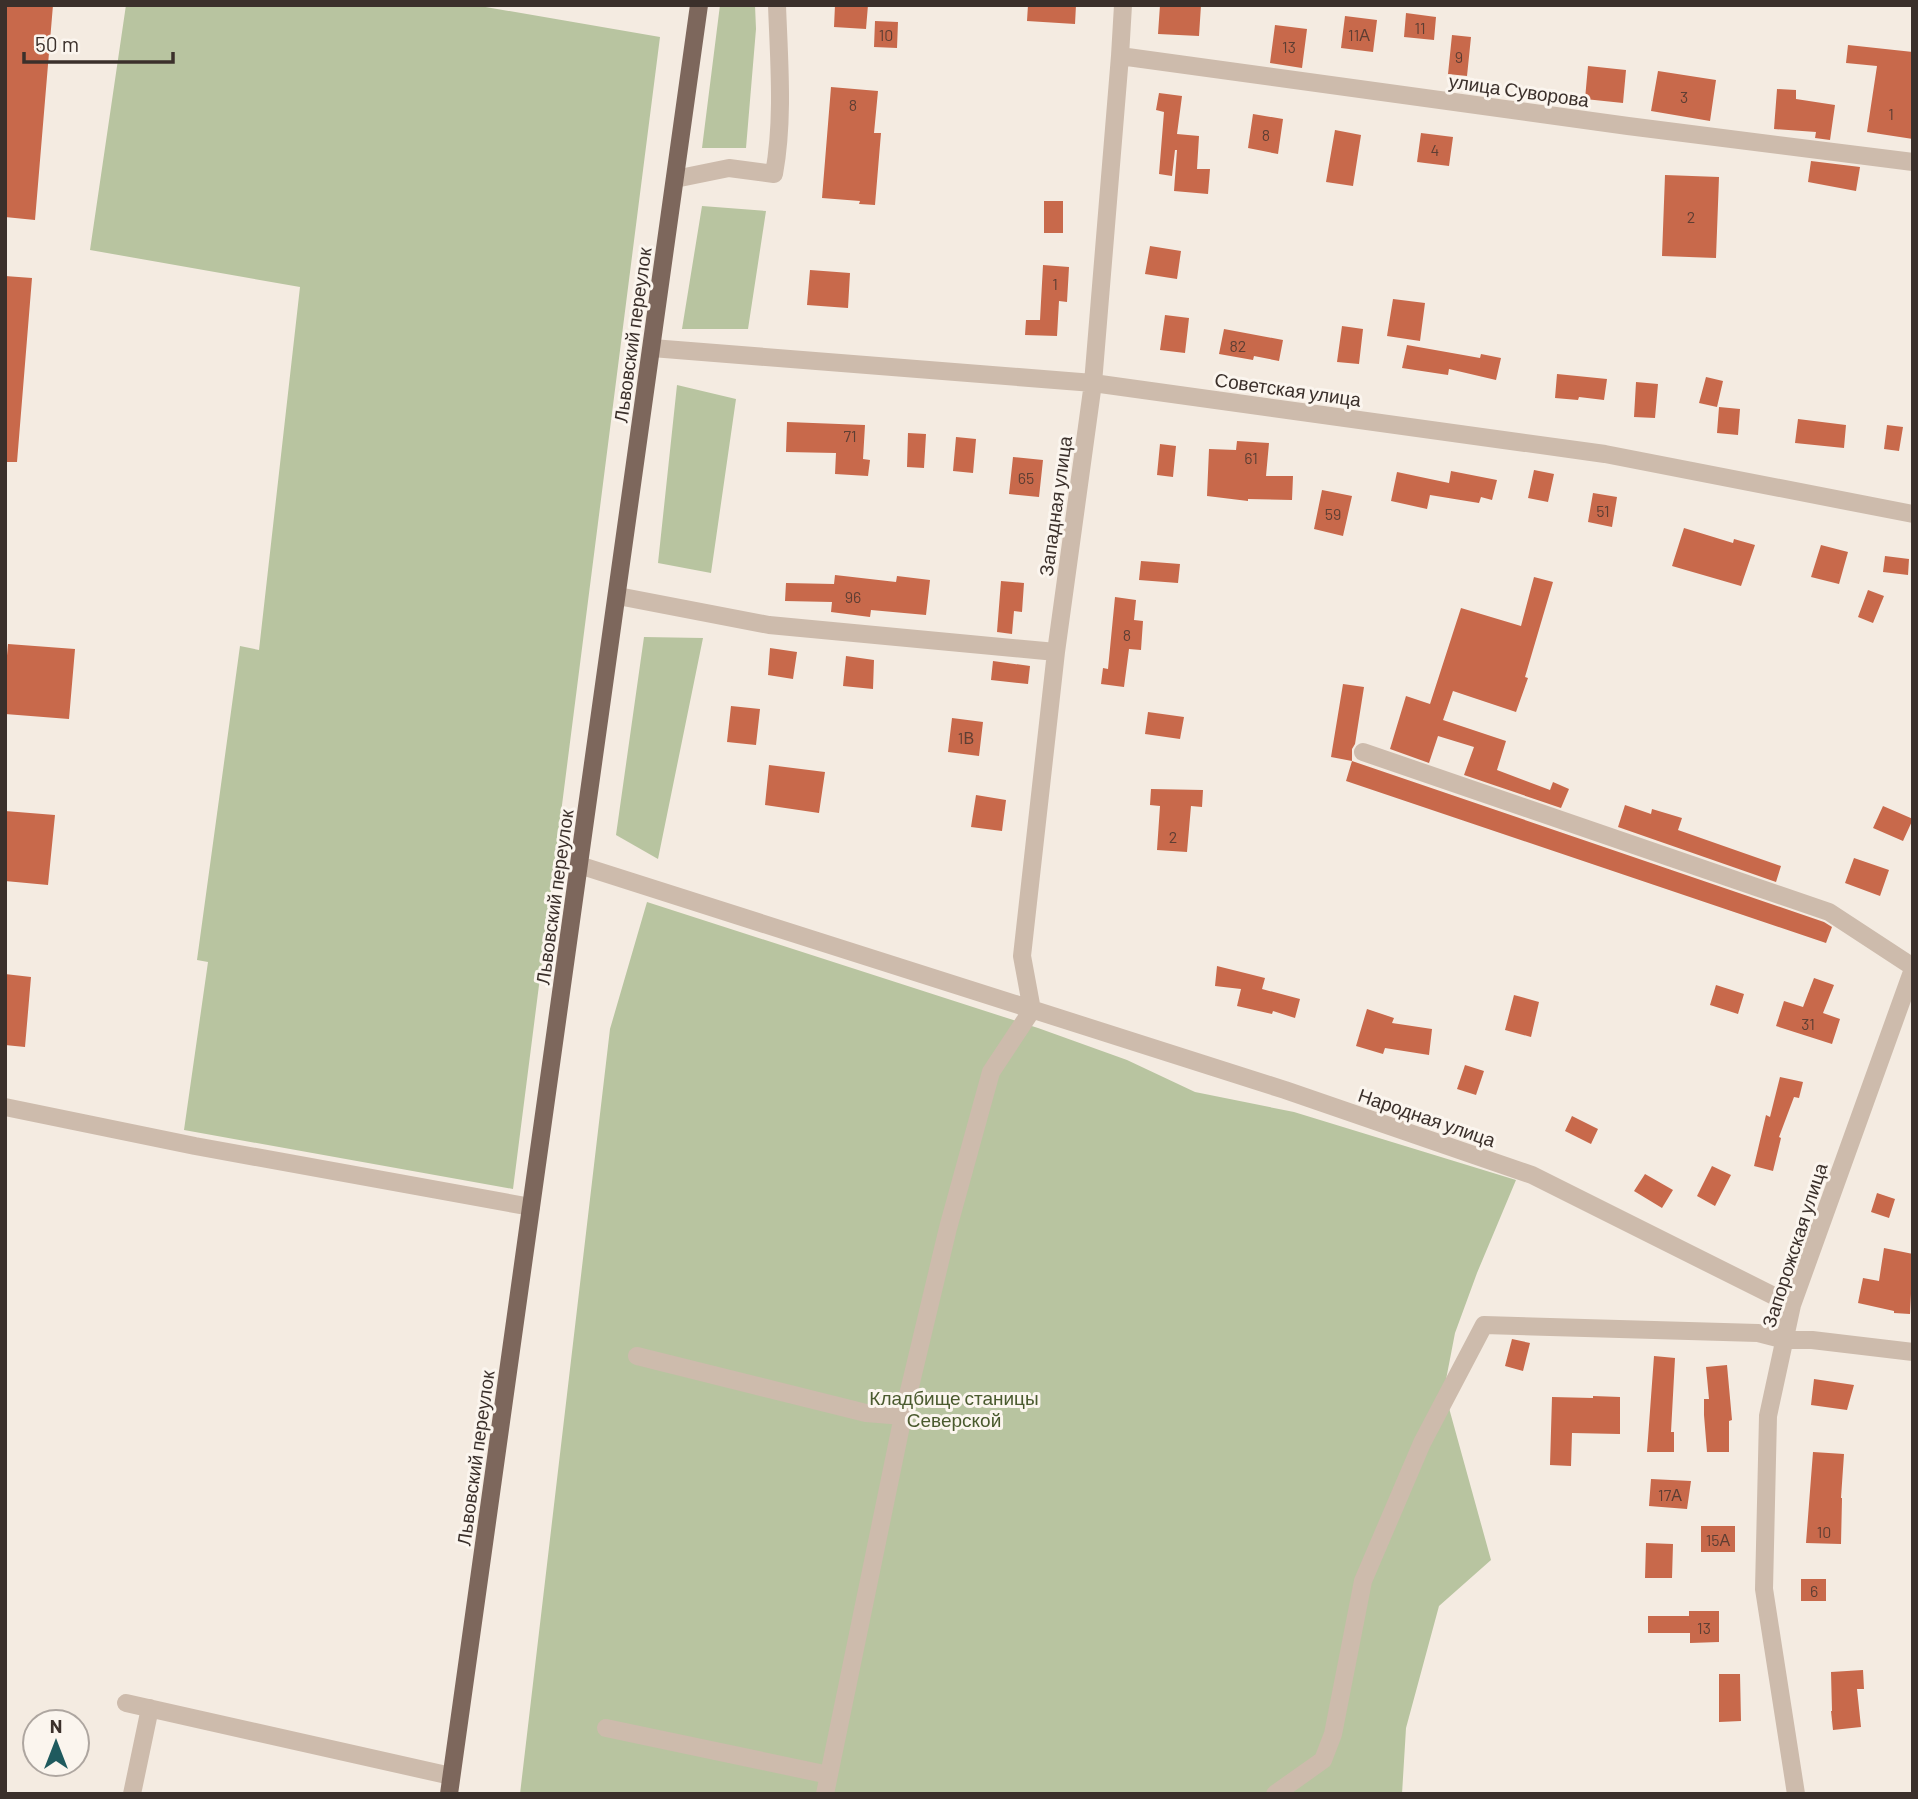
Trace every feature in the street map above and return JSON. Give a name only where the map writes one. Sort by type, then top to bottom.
[{"type":"main road","name":"Львовский переулок","points":[[449,1794],[699,5]]},
{"type":"street","points":[[675,179],[729,168],[774,174],[779,146],[777,5]]},
{"type":"street","name":"Западная улица","points":[[1032,1010],[1022,956],[1056,652],[1093,383],[1123,5]]},
{"type":"street","name":"улица Суворова","points":[[1120,56],[1913,162]]},
{"type":"street","name":"Советская улица","points":[[652,348],[1093,383],[1605,454],[1913,514]]},
{"type":"street","points":[[618,596],[769,625],[1056,652]]},
{"type":"street","points":[[1363,752],[1829,912],[1913,968]]},
{"type":"street","name":"Народная улица","points":[[579,864],[1285,1090],[1532,1175],[1792,1305]]},
{"type":"street","name":"Запорожская улица","points":[[1796,1794],[1764,1589],[1768,1416],[1792,1305],[1913,968]]},
{"type":"street","points":[[825,1794],[903,1416],[948,1228],[991,1072],[1032,1010]]},
{"type":"street","points":[[5,1107],[195,1146],[531,1207]]},
{"type":"street","points":[[1275,1794],[1323,1760],[1334,1734],[1363,1581],[1422,1443],[1484,1325],[1758,1333],[1785,1340],[1812,1340],[1913,1352]]},
{"type":"street","points":[[638,1356],[866,1413],[903,1416]]},
{"type":"street","points":[[126,1703],[451,1776]]},
{"type":"street","points":[[132,1794],[150,1708]]},
{"type":"street","points":[[607,1728],[829,1775]]},
{"type":"green space","points":[[126,5],[474,5],[660,37],[513,1189],[184,1130],[208,962],[197,960],[240,646],[259,650],[300,287],[90,250]]},
{"type":"green space","points":[[720,5],[755,5],[756,29],[746,148],[702,148]]},
{"type":"green space","points":[[702,206],[766,211],[748,329],[682,329]]},
{"type":"green space","points":[[677,385],[736,399],[711,573],[658,563]]},
{"type":"green space","points":[[644,637],[703,638],[658,859],[616,835]]},
{"type":"green space","name":"Кладбище станицы Северской","points":[[647,902],[1038,1028],[1127,1060],[1195,1092],[1294,1112],[1516,1180],[1455,1333],[1444,1390],[1491,1560],[1439,1606],[1406,1728],[1402,1794],[520,1794],[610,1029]]},
{"type":"building","points":[[5,5],[53,5],[35,220],[5,217]]},
{"type":"building","points":[[835,5],[868,5],[866,29],[834,27]]},
{"type":"building","points":[[1028,5],[1076,5],[1075,24],[1027,21]]},
{"type":"building","points":[[1160,5],[1201,5],[1199,36],[1158,34]]},
{"type":"building","points":[[1406,13],[1436,17],[1434,40],[1404,37]]},
{"type":"building","points":[[1345,16],[1377,20],[1373,52],[1341,48]]},
{"type":"building","points":[[875,21],[898,22],[897,48],[874,47]]},
{"type":"building","points":[[1275,25],[1307,29],[1302,68],[1270,63]]},
{"type":"building","points":[[1452,35],[1471,37],[1467,76],[1448,74]]},
{"type":"building","points":[[1848,45],[1913,52],[1913,139],[1867,132],[1877,66],[1846,63]]},
{"type":"building","points":[[1588,66],[1626,70],[1623,103],[1585,99]]},
{"type":"building","points":[[1658,71],[1716,80],[1710,121],[1651,111]]},
{"type":"building","points":[[831,87],[878,91],[874,133],[881,133],[875,205],[822,198]]},
{"type":"building","points":[[1777,89],[1796,90],[1796,99],[1835,105],[1830,140],[1815,138],[1816,132],[1774,129]]},
{"type":"building","points":[[1159,93],[1182,96],[1177,134],[1199,136],[1197,169],[1210,169],[1208,194],[1174,191],[1177,150],[1172,176],[1159,174],[1164,112],[1156,110]]},
{"type":"building","points":[[1253,114],[1283,119],[1278,154],[1248,148]]},
{"type":"building","points":[[1335,130],[1361,135],[1353,186],[1326,182]]},
{"type":"building","points":[[1421,133],[1453,137],[1449,166],[1417,162]]},
{"type":"building","points":[[1811,161],[1860,167],[1856,191],[1808,182]]},
{"type":"building","points":[[1665,175],[1719,177],[1716,258],[1662,256]]},
{"type":"building","points":[[1044,201],[1063,201],[1063,233],[1044,233]]},
{"type":"building","points":[[1150,246],[1181,251],[1177,279],[1145,274]]},
{"type":"building","points":[[1043,265],[1069,267],[1067,302],[1059,301],[1057,336],[1025,335],[1026,320],[1040,320]]},
{"type":"building","points":[[810,270],[850,273],[848,308],[807,305]]},
{"type":"building","points":[[5,276],[32,278],[17,462],[5,462]]},
{"type":"building","points":[[1393,299],[1425,303],[1420,341],[1387,336]]},
{"type":"building","points":[[1165,315],[1189,318],[1185,353],[1160,350]]},
{"type":"building","points":[[1342,326],[1363,329],[1359,364],[1337,362]]},
{"type":"building","points":[[1224,329],[1283,340],[1279,361],[1219,354]]},
{"type":"building","points":[[1407,345],[1480,358],[1481,354],[1501,358],[1496,380],[1449,369],[1448,375],[1402,368]]},
{"type":"building","points":[[1557,374],[1607,379],[1604,400],[1555,398]]},
{"type":"building","points":[[1706,377],[1723,381],[1717,407],[1699,403]]},
{"type":"building","points":[[1636,382],[1658,384],[1655,418],[1634,417]]},
{"type":"building","points":[[1719,407],[1740,409],[1738,435],[1717,433]]},
{"type":"building","points":[[1798,419],[1846,425],[1844,448],[1795,443]]},
{"type":"building","points":[[787,422],[865,425],[863,459],[870,460],[868,476],[835,474],[836,453],[786,452]]},
{"type":"building","points":[[1887,425],[1903,427],[1899,451],[1884,449]]},
{"type":"building","points":[[908,433],[926,434],[924,468],[907,467]]},
{"type":"building","points":[[956,437],[976,439],[973,473],[953,471]]},
{"type":"building","points":[[1237,441],[1269,443],[1266,476],[1293,476],[1292,500],[1248,501],[1207,496],[1209,449],[1236,450]]},
{"type":"building","points":[[1160,444],[1176,446],[1173,477],[1157,475]]},
{"type":"building","points":[[1013,457],[1043,460],[1039,497],[1009,494]]},
{"type":"building","points":[[1534,470],[1554,474],[1548,502],[1528,498]]},
{"type":"building","points":[[1451,471],[1497,480],[1492,500],[1481,497],[1479,503],[1430,495],[1427,509],[1391,501],[1397,472],[1449,483]]},
{"type":"building","points":[[1322,490],[1352,496],[1343,536],[1314,529]]},
{"type":"building","points":[[1593,493],[1617,497],[1612,527],[1588,522]]},
{"type":"building","points":[[1684,528],[1733,543],[1734,539],[1755,545],[1741,586],[1672,566]]},
{"type":"building","points":[[1821,545],[1848,552],[1839,584],[1811,577]]},
{"type":"building","points":[[1885,556],[1909,559],[1908,575],[1883,572]]},
{"type":"building","points":[[1141,561],[1180,564],[1178,583],[1139,580]]},
{"type":"building","points":[[835,575],[896,582],[897,576],[930,580],[926,615],[871,610],[870,617],[831,612],[832,602],[785,601],[786,583],[834,584]]},
{"type":"building","points":[[1534,577],[1553,582],[1525,677],[1528,678],[1516,712],[1453,691],[1443,720],[1506,741],[1497,770],[1550,790],[1553,782],[1569,789],[1561,808],[1464,775],[1474,747],[1438,736],[1429,763],[1390,749],[1406,696],[1430,704],[1461,608],[1521,626]]},
{"type":"building","points":[[1001,581],[1024,583],[1022,612],[1014,611],[1012,634],[997,632]]},
{"type":"building","points":[[1868,590],[1884,596],[1873,623],[1858,617]]},
{"type":"building","points":[[1115,597],[1136,600],[1134,620],[1143,621],[1141,650],[1129,649],[1124,687],[1101,684],[1103,668],[1108,669]]},
{"type":"building","points":[[8,644],[75,649],[69,719],[5,714]]},
{"type":"building","points":[[770,648],[797,652],[793,679],[768,675]]},
{"type":"building","points":[[846,656],[874,660],[873,689],[843,686]]},
{"type":"building","points":[[993,661],[1030,666],[1028,684],[991,680]]},
{"type":"building","points":[[1343,684],[1364,687],[1352,761],[1331,757]]},
{"type":"building","points":[[731,706],[760,709],[756,745],[727,742]]},
{"type":"building","points":[[1148,712],[1184,717],[1180,739],[1145,734]]},
{"type":"building","points":[[952,718],[983,722],[979,756],[948,752]]},
{"type":"building","points":[[1352,761],[1824,922],[1832,927],[1826,943],[1346,781]]},
{"type":"building","points":[[769,765],[825,772],[819,813],[765,805]]},
{"type":"building","points":[[1151,789],[1203,790],[1202,807],[1191,806],[1187,852],[1157,850],[1160,806],[1150,805]]},
{"type":"building","points":[[976,795],[1006,800],[1002,831],[971,827]]},
{"type":"building","points":[[1625,805],[1651,814],[1652,809],[1682,818],[1678,830],[1781,866],[1776,882],[1618,827]]},
{"type":"building","points":[[1883,806],[1913,819],[1903,841],[1873,828]]},
{"type":"building","points":[[5,811],[55,815],[48,885],[5,881]]},
{"type":"building","points":[[1854,858],[1889,870],[1880,896],[1845,883]]},
{"type":"building","points":[[1217,966],[1265,978],[1262,989],[1300,999],[1295,1018],[1273,1011],[1272,1014],[1237,1006],[1241,989],[1215,986]]},
{"type":"building","points":[[5,974],[31,977],[25,1047],[5,1045]]},
{"type":"building","points":[[1814,978],[1834,985],[1823,1013],[1840,1019],[1832,1044],[1776,1026],[1784,1001],[1803,1007]]},
{"type":"building","points":[[1716,985],[1744,994],[1738,1014],[1710,1005]]},
{"type":"building","points":[[1514,995],[1539,1002],[1531,1037],[1505,1030]]},
{"type":"building","points":[[1367,1009],[1394,1018],[1392,1023],[1432,1029],[1429,1055],[1385,1048],[1383,1054],[1356,1046]]},
{"type":"building","points":[[1465,1065],[1484,1071],[1476,1095],[1457,1089]]},
{"type":"building","points":[[1780,1077],[1803,1082],[1799,1098],[1794,1097],[1779,1137],[1781,1138],[1773,1171],[1754,1166],[1766,1115],[1770,1117]]},
{"type":"building","points":[[1572,1116],[1598,1129],[1591,1144],[1565,1131]]},
{"type":"building","points":[[1712,1166],[1731,1175],[1715,1206],[1697,1196]]},
{"type":"building","points":[[1645,1174],[1673,1190],[1662,1208],[1634,1191]]},
{"type":"building","points":[[1877,1193],[1895,1199],[1889,1218],[1871,1212]]},
{"type":"building","points":[[1884,1248],[1913,1254],[1910,1314],[1894,1313],[1858,1303],[1863,1278],[1879,1281]]},
{"type":"building","points":[[1512,1339],[1530,1343],[1523,1371],[1505,1366]]},
{"type":"building","points":[[1654,1356],[1675,1358],[1671,1432],[1674,1432],[1674,1452],[1647,1452]]},
{"type":"building","points":[[1727,1365],[1732,1420],[1729,1421],[1729,1452],[1707,1452],[1704,1399],[1709,1399],[1706,1367]]},
{"type":"building","points":[[1814,1379],[1854,1385],[1847,1410],[1811,1405]]},
{"type":"building","points":[[1552,1397],[1620,1397],[1620,1434],[1572,1433],[1571,1466],[1550,1465]]},
{"type":"building","points":[[1813,1452],[1844,1454],[1841,1544],[1806,1543]]},
{"type":"building","points":[[1651,1479],[1691,1481],[1687,1509],[1649,1506]]},
{"type":"building","points":[[1701,1526],[1735,1526],[1735,1552],[1701,1552]]},
{"type":"building","points":[[1646,1543],[1673,1544],[1672,1578],[1645,1578]]},
{"type":"building","points":[[1801,1579],[1826,1579],[1826,1601],[1801,1601]]},
{"type":"building","points":[[1689,1611],[1719,1611],[1719,1642],[1690,1643],[1690,1633],[1648,1633],[1648,1616],[1689,1616]]},
{"type":"building","points":[[1863,1670],[1864,1689],[1857,1689],[1861,1727],[1833,1730],[1831,1672]]},
{"type":"building","points":[[1719,1674],[1740,1674],[1741,1721],[1719,1722]]}]
